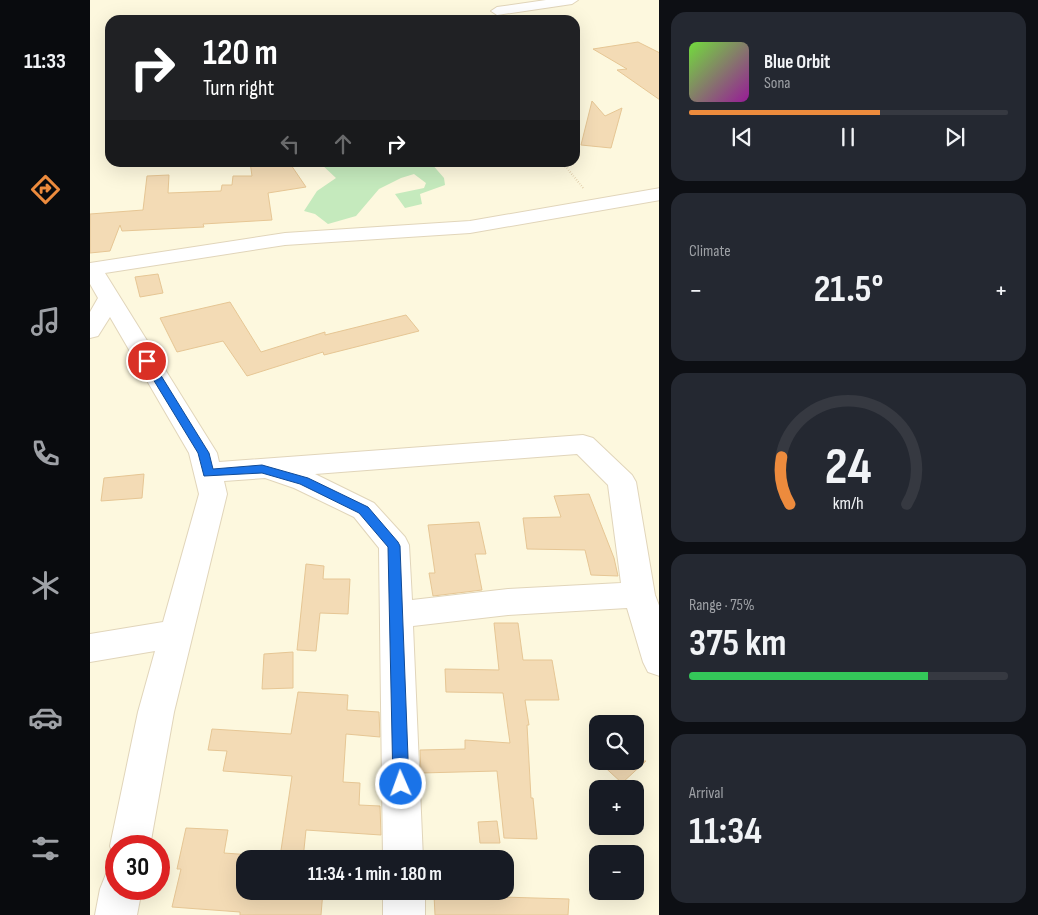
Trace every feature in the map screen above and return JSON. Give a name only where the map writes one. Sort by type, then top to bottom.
[{"type":"street","points":[[497,11],[572,0]]},
{"type":"street","points":[[132,835],[156,712],[213,494],[203,453],[91,269],[285,239],[470,227],[659,194]]},
{"type":"street","points":[[90,331],[109,299]]},
{"type":"street","points":[[208,473],[583,444],[622,482],[639,595],[659,662]]},
{"type":"street","points":[[262,469],[304,481],[364,510],[394,546],[403,850]]},
{"type":"street","points":[[396,616],[508,602],[639,595]]},
{"type":"street","points":[[90,648],[177,633]]},
{"type":"street","points":[[116,915],[119,900]]},
{"type":"street","points":[[404,900],[404,915]]},
{"type":"path","points":[[566,167],[598,205]]},
{"type":"green space","points":[[324,167],[434,167],[444,178],[445,185],[420,194],[422,204],[405,208],[395,194],[424,188],[426,183],[414,174],[401,178],[379,189],[356,216],[328,224],[315,214],[304,211],[317,191],[336,178]]},
{"type":"building","points":[[638,42],[659,52],[659,99],[617,70],[627,69],[593,49]]},
{"type":"building","points":[[592,101],[605,116],[622,108],[611,148],[581,145]]},
{"type":"building","points":[[251,167],[292,167],[306,187],[268,193],[272,220],[203,224],[204,227],[122,231],[120,225],[110,251],[90,253],[90,214],[143,210],[147,176],[169,175],[168,193],[221,191],[222,185],[232,185],[233,176],[252,176]]},
{"type":"building","points":[[158,274],[163,293],[140,297],[135,277]]},
{"type":"building","points":[[230,302],[261,352],[325,332],[325,335],[406,315],[419,331],[324,355],[323,352],[247,376],[223,341],[177,352],[160,318]]},
{"type":"building","points":[[144,474],[142,498],[101,501],[104,478]]},
{"type":"building","points":[[589,494],[614,558],[618,576],[591,575],[585,550],[527,549],[523,518],[561,517],[554,496]]},
{"type":"building","points":[[479,522],[486,554],[475,554],[482,590],[433,596],[429,573],[435,573],[428,525]]},
{"type":"building","points":[[306,564],[324,566],[323,579],[350,579],[348,614],[320,613],[316,651],[297,650]]},
{"type":"building","points":[[494,623],[518,623],[523,660],[552,660],[559,700],[525,700],[529,725],[527,725],[531,798],[533,798],[537,839],[504,838],[497,771],[421,773],[420,750],[465,749],[465,740],[510,743],[503,693],[446,692],[445,669],[499,670]]},
{"type":"building","points":[[293,652],[293,688],[262,689],[264,654]]},
{"type":"building","points":[[298,692],[348,695],[347,710],[379,712],[380,737],[346,734],[343,782],[360,783],[359,805],[380,806],[381,835],[306,830],[304,850],[281,850],[292,776],[223,771],[227,751],[208,750],[212,729],[291,734]]},
{"type":"building","points":[[608,770],[636,770],[625,780],[619,780]]},
{"type":"building","points":[[497,821],[500,843],[480,843],[478,822]]},
{"type":"building","points":[[186,828],[228,830],[224,853],[236,854],[236,900],[322,900],[321,915],[240,915],[240,912],[172,907],[181,869],[177,869]]},
{"type":"building","points":[[514,897],[569,899],[568,915],[435,915],[434,900],[514,900]]},
{"type":"route","points":[[147,361],[203,453],[208,473],[262,469],[304,481],[364,510],[394,546],[401,784]]}]
